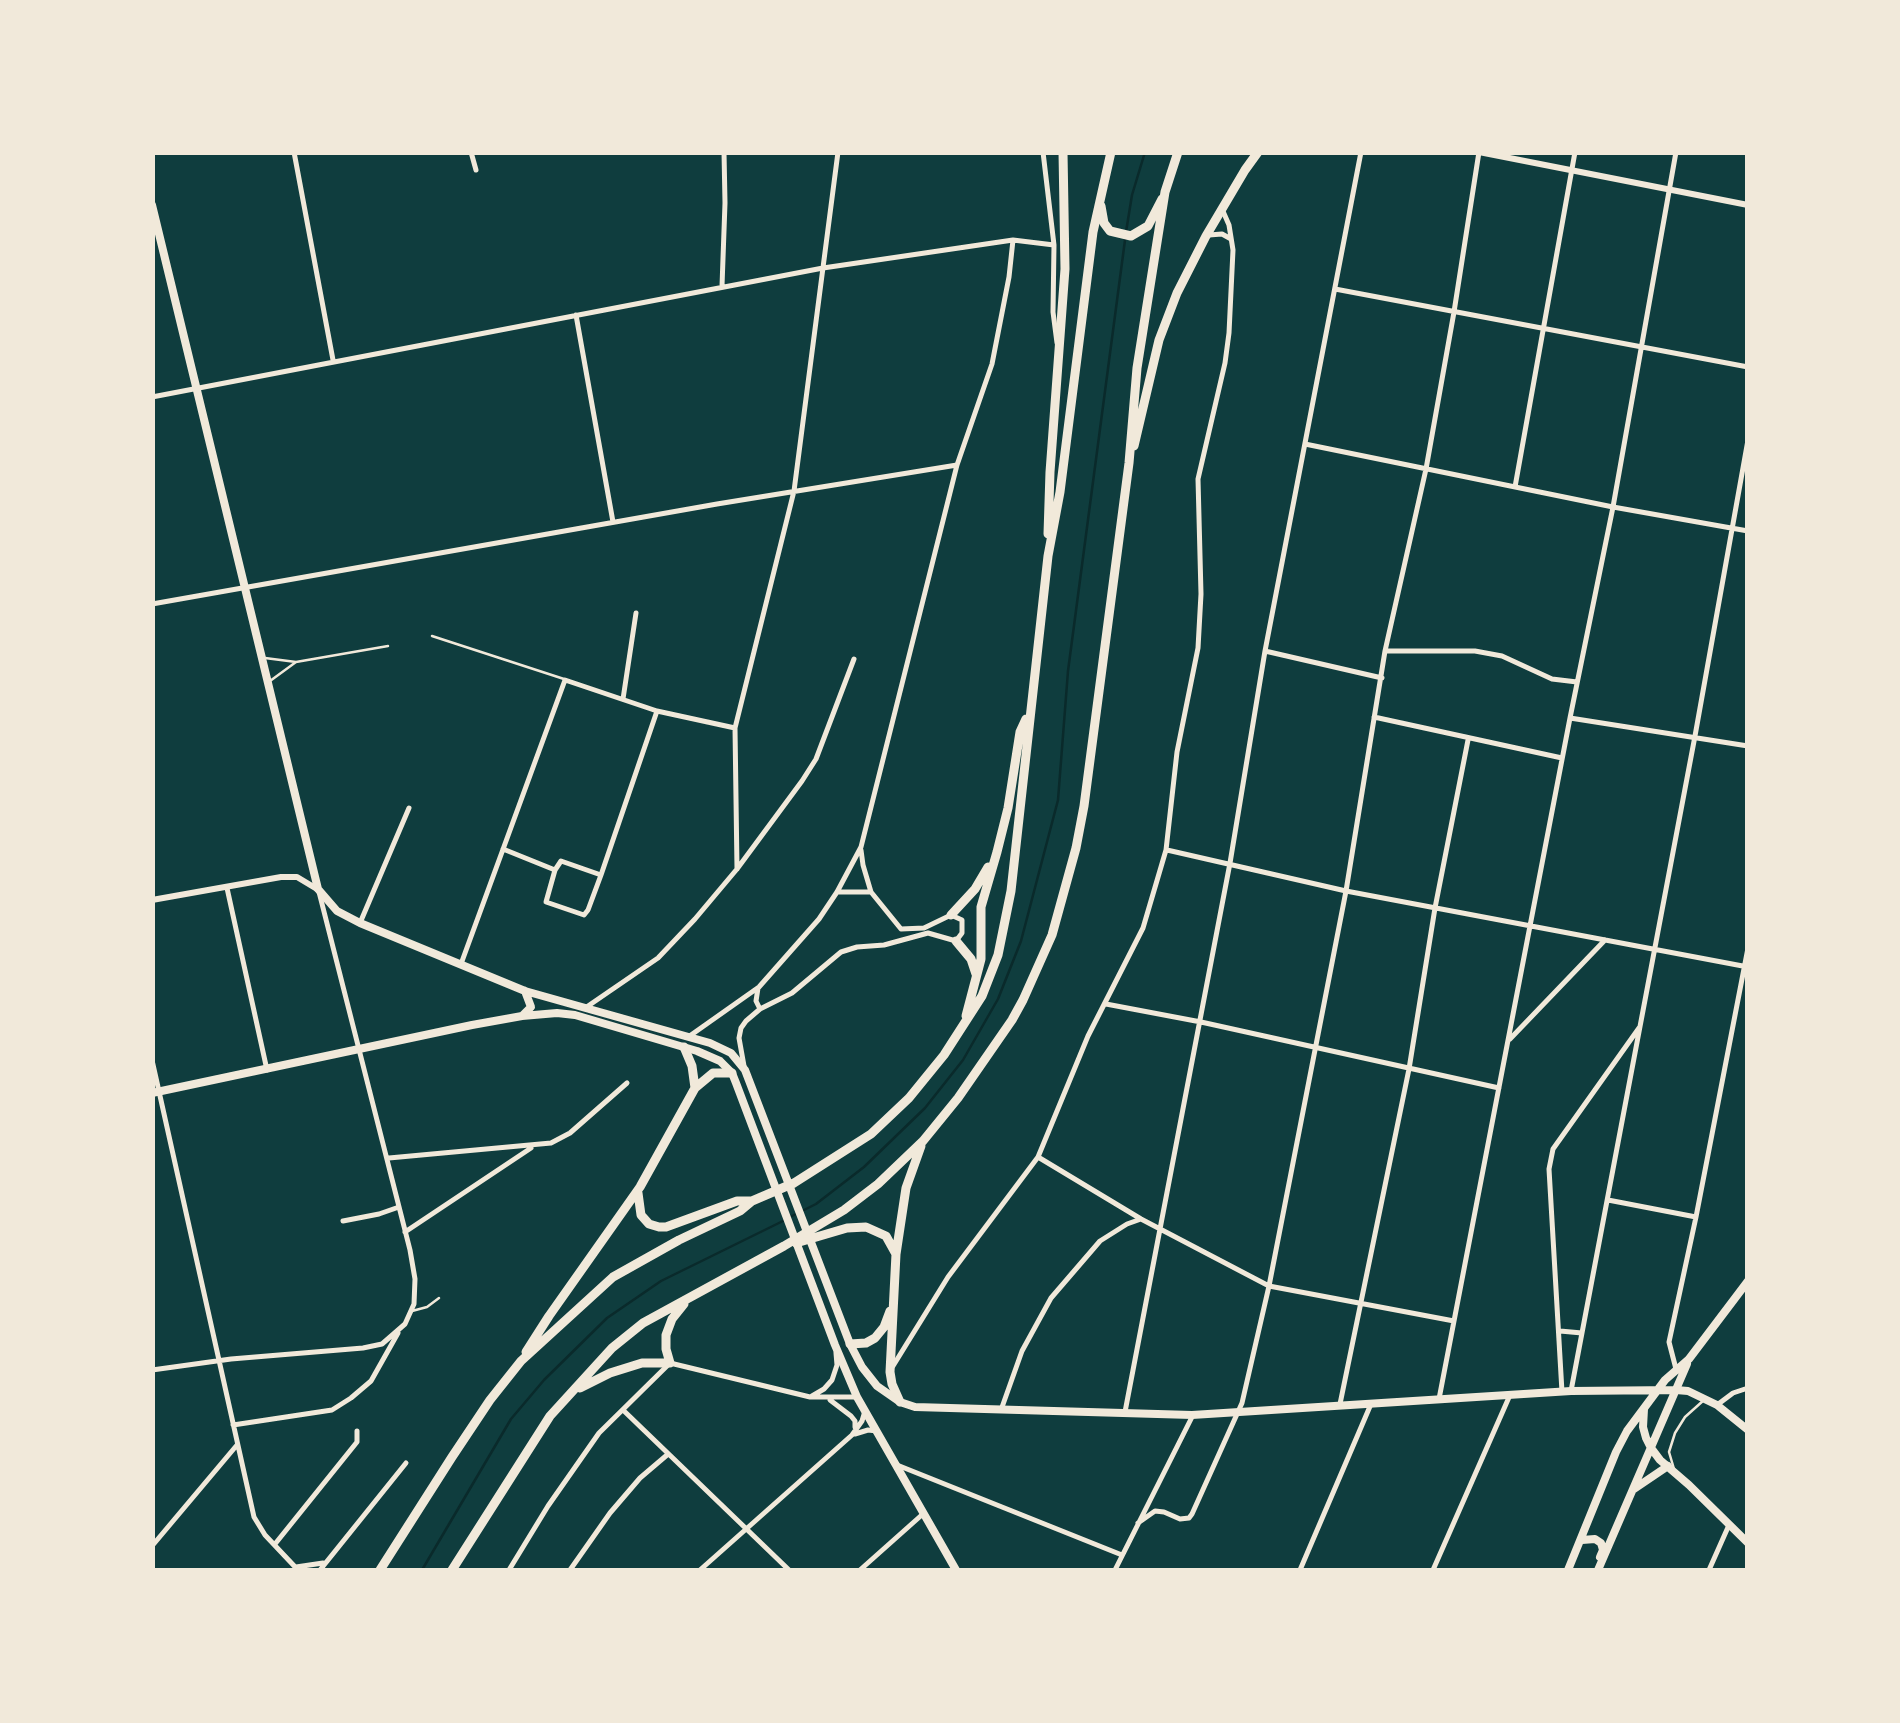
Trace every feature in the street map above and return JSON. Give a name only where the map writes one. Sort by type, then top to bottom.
[{"type":"highway","points":[[1048,556],[1066,242],[1063,152]]},
{"type":"highway","points":[[640,1187],[641,1215],[658,1226],[737,1201],[752,1200],[794,1183],[871,1134],[909,1098],[963,1028],[982,996],[998,955],[1011,891],[1048,556],[1060,492],[1090,246],[1111,152]]},
{"type":"highway","points":[[452,1570],[550,1416],[612,1348],[643,1323],[784,1246],[878,1184],[958,1098],[1012,1020],[1056,920],[1076,848],[1129,463],[1137,368],[1166,192],[1178,152]]},
{"type":"highway","points":[[1129,463],[1159,340],[1177,294],[1206,236],[1258,152]]},
{"type":"highway","points":[[1100,198],[1104,223],[1110,231],[1126,236],[1148,226],[1166,192]]},
{"type":"highway","points":[[963,1028],[981,959],[982,907],[1008,808],[1020,732],[1031,708]]},
{"type":"highway","points":[[951,914],[975,889],[998,852]]},
{"type":"highway","points":[[956,941],[971,959],[976,976]]},
{"type":"highway","points":[[686,1042],[694,1088]]},
{"type":"highway","points":[[380,1570],[490,1400],[640,1187],[694,1088],[713,1073],[732,1073]]},
{"type":"highway","points":[[900,1402],[890,1372],[896,1254],[906,1188],[923,1140]]},
{"type":"highway","points":[[521,1361],[613,1277],[740,1211],[752,1200]]},
{"type":"highway","points":[[784,1246],[848,1228],[866,1227],[886,1236],[896,1254]]},
{"type":"highway","points":[[572,1392],[610,1373],[642,1363],[670,1363],[666,1335],[672,1318],[689,1298]]},
{"type":"highway","points":[[848,1341],[866,1343],[876,1338],[884,1328],[894,1298]]},
{"type":"main road","points":[[152,205],[318,890],[337,911],[360,923],[526,992],[686,1042],[720,1061],[732,1073],[857,1397],[956,1570]]},
{"type":"main road","points":[[522,1016],[532,1007],[526,992]]},
{"type":"main road","points":[[156,1093],[522,1016],[575,1015],[722,1048],[745,1070],[848,1341],[876,1386],[900,1402],[915,1407],[1192,1415],[1658,1389],[1688,1391],[1717,1404],[1748,1430]]},
{"type":"main road","points":[[1597,1570],[1690,1358],[1748,1280]]},
{"type":"main road","points":[[1568,1570],[1619,1444],[1658,1389],[1690,1358]]},
{"type":"main road","points":[[1644,1409],[1644,1426],[1651,1448],[1748,1544]]},
{"type":"main road","points":[[1630,1492],[1668,1466]]},
{"type":"main road","points":[[1581,1540],[1596,1539],[1601,1543],[1603,1550],[1597,1570]]},
{"type":"street","points":[[294,152],[333,360]]},
{"type":"street","points":[[471,152],[476,170]]},
{"type":"street","points":[[722,286],[724,152]]},
{"type":"street","points":[[737,869],[735,728],[794,490],[838,152]]},
{"type":"street","points":[[1042,152],[1054,245],[1054,326],[1060,355]]},
{"type":"street","points":[[1125,1415],[1361,152]]},
{"type":"street","points":[[1138,1523],[1152,1512],[1180,1519],[1192,1514],[1238,1413],[1269,1286],[1346,891],[1386,651],[1426,469],[1479,152],[1748,206]]},
{"type":"street","points":[[1515,487],[1575,152]]},
{"type":"street","points":[[1438,1399],[1613,507],[1676,152]]},
{"type":"street","points":[[890,1372],[948,1278],[1038,1157],[1088,1036],[1143,928],[1166,850],[1177,752],[1198,648],[1198,479],[1225,363],[1230,320],[1232,239],[1222,209]]},
{"type":"street","points":[[1206,236],[1222,234],[1232,239]]},
{"type":"street","points":[[686,1042],[759,987],[819,919],[861,847],[958,465],[995,350],[1013,240]]},
{"type":"street","points":[[152,397],[823,268],[1013,240],[1054,245]]},
{"type":"street","points":[[1335,289],[1748,368]]},
{"type":"street","points":[[576,314],[613,522]]},
{"type":"street","points":[[1567,1392],[1608,1200],[1748,440]]},
{"type":"street","points":[[1305,444],[1748,531]]},
{"type":"street","points":[[152,604],[794,490],[958,465]]},
{"type":"street","points":[[623,698],[636,614]]},
{"type":"street","points":[[1265,651],[1382,678]]},
{"type":"street","points":[[1386,651],[1475,651],[1502,656],[1552,680],[1577,682]]},
{"type":"street","points":[[586,1008],[658,958],[737,869],[816,759],[854,659]]},
{"type":"street","points":[[461,964],[566,680],[657,710],[735,728]]},
{"type":"street","points":[[601,875],[560,861],[546,902],[584,915],[588,910],[601,875],[657,710]]},
{"type":"street","points":[[1374,718],[1562,758]]},
{"type":"street","points":[[1570,718],[1748,746]]},
{"type":"street","points":[[1339,1407],[1408,1068],[1434,908],[1468,740]]},
{"type":"street","points":[[360,923],[408,808]]},
{"type":"street","points":[[745,1070],[740,1033],[746,1021],[792,993],[841,952],[884,946],[928,933],[956,941],[962,933],[962,920],[951,914],[924,928],[901,929],[871,892],[861,847]]},
{"type":"street","points":[[503,849],[555,870]]},
{"type":"street","points":[[1166,850],[1346,891],[1746,966]]},
{"type":"street","points":[[152,900],[297,877],[318,890],[416,1278],[414,1304],[371,1380],[332,1410],[233,1425]]},
{"type":"street","points":[[228,888],[267,1070]]},
{"type":"street","points":[[837,892],[871,892]]},
{"type":"street","points":[[1508,1041],[1605,940]]},
{"type":"street","points":[[1676,1369],[1670,1342],[1748,948]]},
{"type":"street","points":[[759,987],[756,1001],[760,1009]]},
{"type":"street","points":[[1106,1004],[1499,1088]]},
{"type":"street","points":[[1567,1392],[1549,1169],[1553,1149],[1640,1026]]},
{"type":"street","points":[[152,1060],[156,1093],[254,1517],[297,1569],[324,1562]]},
{"type":"street","points":[[388,1158],[560,1140],[627,1082]]},
{"type":"street","points":[[405,1232],[536,1145]]},
{"type":"street","points":[[1038,1157],[1142,1219],[1269,1286],[1454,1322]]},
{"type":"street","points":[[1608,1200],[1696,1218]]},
{"type":"street","points":[[343,1221],[400,1208]]},
{"type":"street","points":[[1002,1410],[1022,1351],[1051,1298],[1100,1241],[1142,1219]]},
{"type":"street","points":[[152,1370],[363,1348],[382,1344],[400,1330]]},
{"type":"street","points":[[1560,1332],[1582,1333]]},
{"type":"street","points":[[810,1397],[832,1380],[838,1365],[836,1345]]},
{"type":"street","points":[[510,1570],[599,1433],[670,1363],[810,1397],[857,1397]]},
{"type":"street","points":[[1717,1404],[1733,1392],[1748,1388]]},
{"type":"street","points":[[1433,1570],[1510,1396]]},
{"type":"street","points":[[828,1398],[855,1421],[852,1435]]},
{"type":"street","points":[[1300,1570],[1371,1404]]},
{"type":"street","points":[[623,1410],[789,1570]]},
{"type":"street","points":[[700,1570],[852,1435],[866,1410]]},
{"type":"street","points":[[1114,1570],[1192,1415]]},
{"type":"street","points":[[852,1435],[868,1430],[877,1432]]},
{"type":"street","points":[[275,1544],[357,1442],[358,1431]]},
{"type":"street","points":[[152,1546],[236,1445]]},
{"type":"street","points":[[570,1570],[610,1513],[640,1478],[667,1455]]},
{"type":"street","points":[[320,1570],[406,1463]]},
{"type":"street","points":[[897,1465],[1122,1555]]},
{"type":"street","points":[[1155,1489],[1156,1502],[1164,1512]]},
{"type":"street","points":[[860,1570],[924,1513]]},
{"type":"street","points":[[1708,1570],[1729,1525]]},
{"type":"lane","points":[[432,636],[566,680]]},
{"type":"lane","points":[[263,658],[296,662],[388,646]]},
{"type":"lane","points":[[269,682],[296,662]]},
{"type":"lane","points":[[410,1312],[440,1298]]},
{"type":"lane","points":[[1689,1486],[1674,1469],[1669,1452],[1685,1417],[1705,1399]]},
{"type":"waterway","points":[[1126,232],[1145,152]]},
{"type":"waterway","points":[[792,1216],[816,1204],[864,1167],[925,1108],[963,1060],[998,999],[1021,941],[1058,800],[1068,671],[1125,240]]},
{"type":"waterway","points":[[422,1570],[511,1419],[607,1318],[661,1281],[785,1220]]}]
